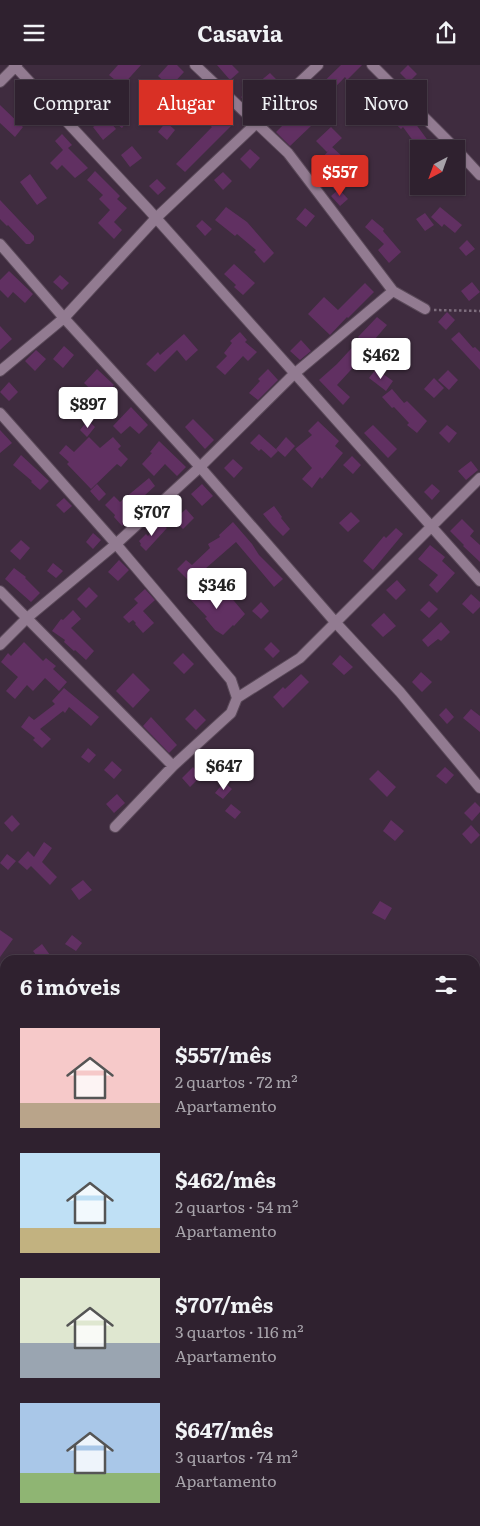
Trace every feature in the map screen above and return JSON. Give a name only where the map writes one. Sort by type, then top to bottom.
[{"type":"street","points":[[195,65],[243,109]]},
{"type":"street","points":[[302,80],[318,65]]},
{"type":"street","points":[[372,65],[447,140]]},
{"type":"street","points":[[0,82],[16,66],[156,218],[480,581]]},
{"type":"street","points":[[0,371],[64,318],[156,218],[254,125]]},
{"type":"street","points":[[260,125],[288,153],[393,291],[425,309]]},
{"type":"street","points":[[465,159],[480,175]]},
{"type":"street","points":[[0,244],[64,318],[200,467],[336,623],[400,692],[480,789]]},
{"type":"street","points":[[0,645],[27,618],[116,544],[200,467],[294,374],[393,291]]},
{"type":"street","points":[[0,413],[116,544],[231,680],[237,698]]},
{"type":"street","points":[[115,827],[173,766],[231,713],[237,698],[300,658],[480,478]]},
{"type":"street","points":[[0,591],[173,766]]},
{"type":"path","points":[[425,309],[480,311]]},
{"type":"building","points":[[118,65],[141,65],[127,80],[115,80],[109,75]]},
{"type":"building","points":[[168,65],[177,65],[184,72],[177,80],[162,80],[158,76]]},
{"type":"building","points":[[217,65],[232,65],[239,72],[230,80]]},
{"type":"building","points":[[341,65],[362,65],[347,80],[345,77],[336,86],[336,80],[326,80]]},
{"type":"building","points":[[408,65],[417,74],[411,80],[407,80],[400,73]]},
{"type":"building","points":[[270,73],[277,80],[262,80]]},
{"type":"building","points":[[0,105],[15,119],[15,125],[23,127],[15,137],[0,123]]},
{"type":"building","points":[[96,125],[113,125],[116,129],[103,140],[93,127]]},
{"type":"building","points":[[164,125],[169,125],[175,130],[167,140],[158,132]]},
{"type":"building","points":[[210,125],[232,125],[185,172],[176,164],[212,127]]},
{"type":"building","points":[[283,125],[311,126],[290,146],[276,132]]},
{"type":"building","points":[[397,125],[416,125],[428,140],[412,140],[403,127],[401,129]]},
{"type":"building","points":[[331,127],[342,138],[327,152],[316,141]]},
{"type":"building","points":[[62,134],[72,145],[68,148],[88,168],[75,178],[62,165],[57,170],[50,163],[63,150],[55,141]]},
{"type":"building","points":[[132,146],[142,158],[130,167],[121,155]]},
{"type":"building","points":[[332,147],[343,157],[332,169],[321,159]]},
{"type":"building","points":[[250,149],[260,158],[250,169],[240,159]]},
{"type":"building","points":[[337,166],[348,177],[335,190],[325,179]]},
{"type":"building","points":[[95,171],[120,196],[117,199],[127,208],[114,222],[122,230],[114,239],[98,223],[110,210],[99,199],[103,195],[87,180]]},
{"type":"building","points":[[223,172],[232,181],[223,190],[214,180]]},
{"type":"building","points":[[30,174],[47,198],[37,205],[20,182]]},
{"type":"building","points":[[157,179],[166,188],[158,195],[149,186]]},
{"type":"building","points":[[339,189],[348,199],[340,206],[331,196]]},
{"type":"building","points":[[0,200],[34,236],[34,240],[30,244],[26,244],[0,219]]},
{"type":"building","points":[[226,207],[247,222],[274,253],[264,263],[254,252],[256,250],[237,234],[235,236],[215,220]]},
{"type":"building","points":[[440,207],[462,225],[455,233],[444,224],[442,227],[431,217]]},
{"type":"building","points":[[305,208],[315,216],[306,227],[296,219]]},
{"type":"building","points":[[425,213],[434,225],[425,231],[416,219]]},
{"type":"building","points":[[372,219],[384,229],[383,231],[401,252],[389,263],[378,250],[384,244],[365,227]]},
{"type":"building","points":[[202,220],[212,229],[205,236],[196,226]]},
{"type":"building","points":[[467,240],[475,249],[466,256],[459,248]]},
{"type":"building","points":[[234,264],[255,283],[243,295],[234,287],[236,285],[224,274]]},
{"type":"building","points":[[9,271],[33,294],[25,303],[13,292],[8,298],[0,290],[0,280]]},
{"type":"building","points":[[60,275],[69,283],[62,290],[53,282]]},
{"type":"building","points":[[472,282],[480,292],[469,301],[461,291]]},
{"type":"building","points":[[365,283],[374,292],[330,335],[308,314],[324,297],[338,310]]},
{"type":"building","points":[[447,312],[455,320],[446,330],[438,322]]},
{"type":"building","points":[[377,317],[387,325],[357,357],[360,360],[337,385],[350,397],[343,405],[319,380],[337,364],[360,339],[358,337]]},
{"type":"building","points":[[0,326],[12,339],[0,350]]},
{"type":"building","points":[[240,332],[247,340],[245,342],[257,352],[248,361],[243,356],[225,375],[216,367],[227,356],[224,353],[232,343],[230,341]]},
{"type":"building","points":[[459,332],[473,348],[475,347],[480,352],[480,370],[451,339]]},
{"type":"building","points":[[184,334],[198,350],[186,361],[177,350],[155,372],[146,364],[158,352],[160,355]]},
{"type":"building","points":[[301,340],[311,351],[300,360],[290,351]]},
{"type":"building","points":[[64,346],[74,355],[63,368],[53,359]]},
{"type":"building","points":[[36,350],[46,359],[35,371],[25,361]]},
{"type":"building","points":[[97,369],[114,385],[101,399],[84,383]]},
{"type":"building","points":[[268,369],[278,380],[258,400],[249,393],[260,381],[258,379]]},
{"type":"building","points":[[376,369],[393,381],[386,391],[369,378]]},
{"type":"building","points":[[448,370],[458,380],[449,390],[438,380]]},
{"type":"building","points":[[434,378],[444,388],[434,398],[424,389]]},
{"type":"building","points":[[9,382],[18,392],[9,401],[0,392]]},
{"type":"building","points":[[392,389],[404,403],[407,401],[427,421],[417,433],[407,425],[409,423],[394,407],[392,408],[382,397]]},
{"type":"building","points":[[131,407],[148,425],[139,434],[130,426],[121,434],[113,426]]},
{"type":"building","points":[[193,419],[214,440],[205,449],[185,427]]},
{"type":"building","points":[[88,420],[95,427],[87,437],[80,430]]},
{"type":"building","points":[[318,421],[339,441],[335,446],[343,453],[322,479],[320,477],[312,488],[302,479],[312,468],[295,449],[312,435],[308,431]]},
{"type":"building","points":[[373,425],[397,449],[388,458],[364,433]]},
{"type":"building","points":[[447,425],[457,433],[449,443],[439,433]]},
{"type":"building","points":[[0,430],[12,443],[0,453]]},
{"type":"building","points":[[259,434],[278,451],[271,458],[261,449],[259,451],[250,443]]},
{"type":"building","points":[[89,437],[100,448],[113,437],[121,446],[118,449],[128,459],[121,467],[117,464],[91,489],[59,453],[66,445],[74,452]]},
{"type":"building","points":[[286,437],[295,446],[285,457],[276,449]]},
{"type":"building","points":[[159,441],[186,467],[177,476],[165,464],[154,476],[142,464],[152,453],[150,452]]},
{"type":"building","points":[[21,455],[49,481],[40,490],[13,465]]},
{"type":"building","points":[[352,456],[361,465],[353,474],[343,465]]},
{"type":"building","points":[[233,459],[243,468],[234,478],[224,468]]},
{"type":"building","points":[[471,461],[478,470],[466,480],[458,471]]},
{"type":"building","points":[[149,478],[155,486],[144,496],[146,498],[127,514],[131,518],[122,526],[105,505],[114,496],[120,502]]},
{"type":"building","points":[[97,484],[106,494],[99,501],[90,491]]},
{"type":"building","points":[[202,484],[213,496],[202,506],[191,494]]},
{"type":"building","points":[[432,484],[440,491],[432,500],[424,492]]},
{"type":"building","points":[[64,498],[72,506],[64,513],[56,505]]},
{"type":"building","points":[[274,506],[290,529],[283,536],[263,514]]},
{"type":"building","points":[[186,509],[194,518],[183,529],[174,520]]},
{"type":"building","points":[[351,512],[360,521],[348,532],[339,523]]},
{"type":"building","points":[[462,519],[474,531],[470,536],[480,545],[480,562],[450,531]]},
{"type":"building","points":[[160,522],[167,528],[146,551],[139,541],[146,534],[148,536]]},
{"type":"building","points":[[233,522],[259,555],[283,579],[274,587],[236,542],[190,582],[177,569],[186,560],[192,565],[210,548],[208,544],[220,537],[219,535]]},
{"type":"building","points":[[396,528],[403,534],[373,570],[363,561],[384,536],[386,538]]},
{"type":"building","points":[[93,533],[101,540],[93,549],[86,542]]},
{"type":"building","points":[[21,540],[30,548],[20,560],[10,551]]},
{"type":"building","points":[[430,545],[445,557],[442,561],[455,573],[437,593],[429,585],[438,575],[418,559]]},
{"type":"building","points":[[119,560],[129,570],[118,581],[108,572]]},
{"type":"building","points":[[53,563],[63,571],[56,578],[47,571]]},
{"type":"building","points":[[14,568],[26,577],[40,593],[31,602],[5,579]]},
{"type":"building","points":[[397,580],[406,590],[396,600],[386,590]]},
{"type":"building","points":[[195,585],[207,598],[213,593],[221,602],[229,595],[245,614],[223,635],[215,630],[205,618],[207,617],[186,595]]},
{"type":"building","points":[[89,587],[98,596],[86,608],[77,599]]},
{"type":"building","points":[[145,589],[155,600],[143,611],[154,623],[143,633],[133,620],[129,623],[123,617],[138,603],[134,599]]},
{"type":"building","points":[[471,594],[480,602],[480,607],[473,614],[462,604]]},
{"type":"building","points":[[429,601],[438,609],[429,618],[420,610]]},
{"type":"building","points":[[261,602],[269,611],[261,619],[252,611]]},
{"type":"building","points":[[73,610],[81,619],[71,628],[94,651],[86,660],[64,642],[65,640],[52,631],[61,619],[63,620]]},
{"type":"building","points":[[384,613],[396,626],[383,637],[371,625]]},
{"type":"building","points":[[441,622],[450,632],[441,641],[438,639],[428,647],[422,640]]},
{"type":"building","points":[[24,642],[43,661],[46,658],[56,666],[53,669],[67,682],[59,691],[45,678],[33,691],[27,685],[15,699],[6,691],[18,677],[1,662],[8,653],[11,656]]},
{"type":"building","points":[[271,642],[280,651],[273,658],[264,649]]},
{"type":"building","points":[[183,653],[194,664],[184,674],[173,663]]},
{"type":"building","points":[[340,655],[353,667],[344,675],[332,664]]},
{"type":"building","points":[[421,672],[432,682],[422,692],[412,682]]},
{"type":"building","points":[[133,673],[150,690],[133,708],[116,691]]},
{"type":"building","points":[[301,674],[309,682],[283,708],[273,697]]},
{"type":"building","points":[[64,688],[99,717],[91,726],[69,707],[65,713],[63,711],[40,729],[51,739],[42,748],[33,740],[35,738],[21,727],[29,716],[34,720],[55,704],[52,701]]},
{"type":"building","points":[[446,708],[454,717],[447,724],[439,715]]},
{"type":"building","points":[[195,709],[206,720],[196,730],[185,719]]},
{"type":"building","points":[[471,709],[480,716],[480,732],[463,718]]},
{"type":"building","points":[[151,717],[177,745],[169,753],[143,726]]},
{"type":"building","points":[[88,748],[96,755],[89,763],[81,757]]},
{"type":"building","points":[[112,761],[122,770],[114,779],[104,770]]},
{"type":"building","points":[[193,767],[201,776],[190,787],[182,778]]},
{"type":"building","points":[[445,767],[454,775],[446,784],[436,776]]},
{"type":"building","points":[[378,770],[396,787],[387,797],[369,779]]},
{"type":"building","points":[[224,782],[232,789],[223,799],[215,793]]},
{"type":"building","points":[[117,794],[125,803],[114,813],[106,804]]},
{"type":"building","points":[[475,802],[480,807],[480,812],[472,821],[464,813]]},
{"type":"building","points":[[231,804],[241,812],[235,819],[225,811]]},
{"type":"building","points":[[12,815],[20,824],[12,832],[4,823]]},
{"type":"building","points":[[391,820],[404,831],[395,841],[383,831]]},
{"type":"building","points":[[471,825],[480,835],[471,844],[462,834]]},
{"type":"building","points":[[44,842],[52,848],[42,862],[57,877],[50,885],[31,866],[27,870],[18,862],[28,851],[34,857]]},
{"type":"building","points":[[7,854],[16,861],[8,870],[0,863]]},
{"type":"building","points":[[83,880],[92,890],[79,900],[71,889]]},
{"type":"building","points":[[380,901],[392,908],[385,920],[372,913]]},
{"type":"building","points":[[0,930],[13,939],[0,955]]},
{"type":"building","points":[[72,935],[82,943],[76,951],[65,944]]},
{"type":"building","points":[[42,944],[50,955],[36,955],[33,951]]}]
